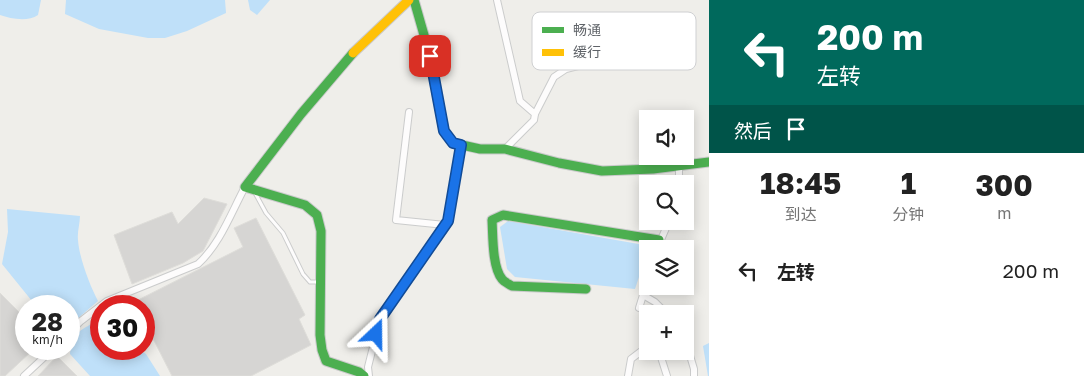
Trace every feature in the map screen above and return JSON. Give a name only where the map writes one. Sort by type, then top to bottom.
[{"type":"street","points":[[80,321],[107,301],[198,264],[206,257],[249,188],[301,114],[345,60],[410,0]]},
{"type":"street","points":[[414,0],[430,56],[444,131],[453,143],[480,149],[505,149],[559,163],[602,170],[653,169],[679,165],[679,175]]},
{"type":"street","points":[[497,0],[520,101],[535,114]]},
{"type":"street","points":[[505,149],[534,120],[535,114],[554,77],[564,70]]},
{"type":"street","points":[[409,112],[396,220],[445,225]]},
{"type":"street","points":[[369,376],[368,366],[380,319],[448,221],[461,145]]},
{"type":"street","points":[[694,164],[709,162]]},
{"type":"street","points":[[249,188],[305,205],[316,215],[321,231],[320,335],[322,350],[326,362],[359,372],[364,376]]},
{"type":"street","points":[[586,289],[512,286],[502,279],[497,266],[493,245],[492,220],[503,214],[639,240]]},
{"type":"street","points":[[640,305],[643,295],[658,305]]},
{"type":"street","points":[[628,376],[631,359],[639,353]]},
{"type":"street","points":[[24,376],[41,360]]},
{"type":"street","points":[[662,360],[667,376]]},
{"type":"street","points":[[691,360],[694,376]]},
{"type":"lane","points":[[249,188],[266,213],[283,233],[303,274],[310,282],[320,282]]},
{"type":"water","points":[[0,0],[41,0],[38,15],[29,19],[14,19],[0,15]]},
{"type":"water","points":[[66,0],[225,0],[226,13],[187,31],[165,38],[148,38],[99,29],[65,14]]},
{"type":"water","points":[[248,0],[270,0],[257,15],[250,10]]},
{"type":"water","points":[[7,209],[80,216],[78,237],[80,255],[95,295],[90,295],[90,308],[80,317],[80,295],[27,295],[2,264],[8,232]]},
{"type":"water","points":[[508,221],[639,244],[639,277],[635,289],[515,277],[507,269],[500,227]]},
{"type":"water","points":[[90,325],[90,360],[150,360],[160,376],[90,376],[75,360],[80,360],[80,332]]},
{"type":"water","points":[[709,343],[709,376],[708,376],[703,346]]},
{"type":"building","points":[[204,198],[227,204],[203,251],[183,263],[132,284],[114,235],[172,212],[178,224]]},
{"type":"building","points":[[256,218],[305,315],[299,319],[311,345],[251,376],[172,376],[155,343],[155,295],[148,295],[243,247],[234,228]]},
{"type":"building","points":[[0,293],[15,308],[15,360],[22,360],[5,376],[0,376]]},
{"type":"building","points":[[53,360],[61,360],[77,376],[38,376]]},
{"type":"traffic: fast","points":[[414,0],[430,56],[444,131],[453,143],[480,149],[505,149],[559,163],[602,171],[653,169],[709,162]]},
{"type":"traffic: fast","points":[[353,53],[301,114],[245,187],[305,205],[317,215],[321,231],[320,335],[322,350],[326,361],[359,372],[364,376]]},
{"type":"traffic: fast","points":[[586,289],[512,286],[504,281],[496,267],[492,220],[503,215],[659,240]]},
{"type":"traffic: slow","points":[[353,53],[409,0]]},
{"type":"route","points":[[376,334],[380,319],[448,221],[461,145],[453,143],[444,131],[430,56]]}]
